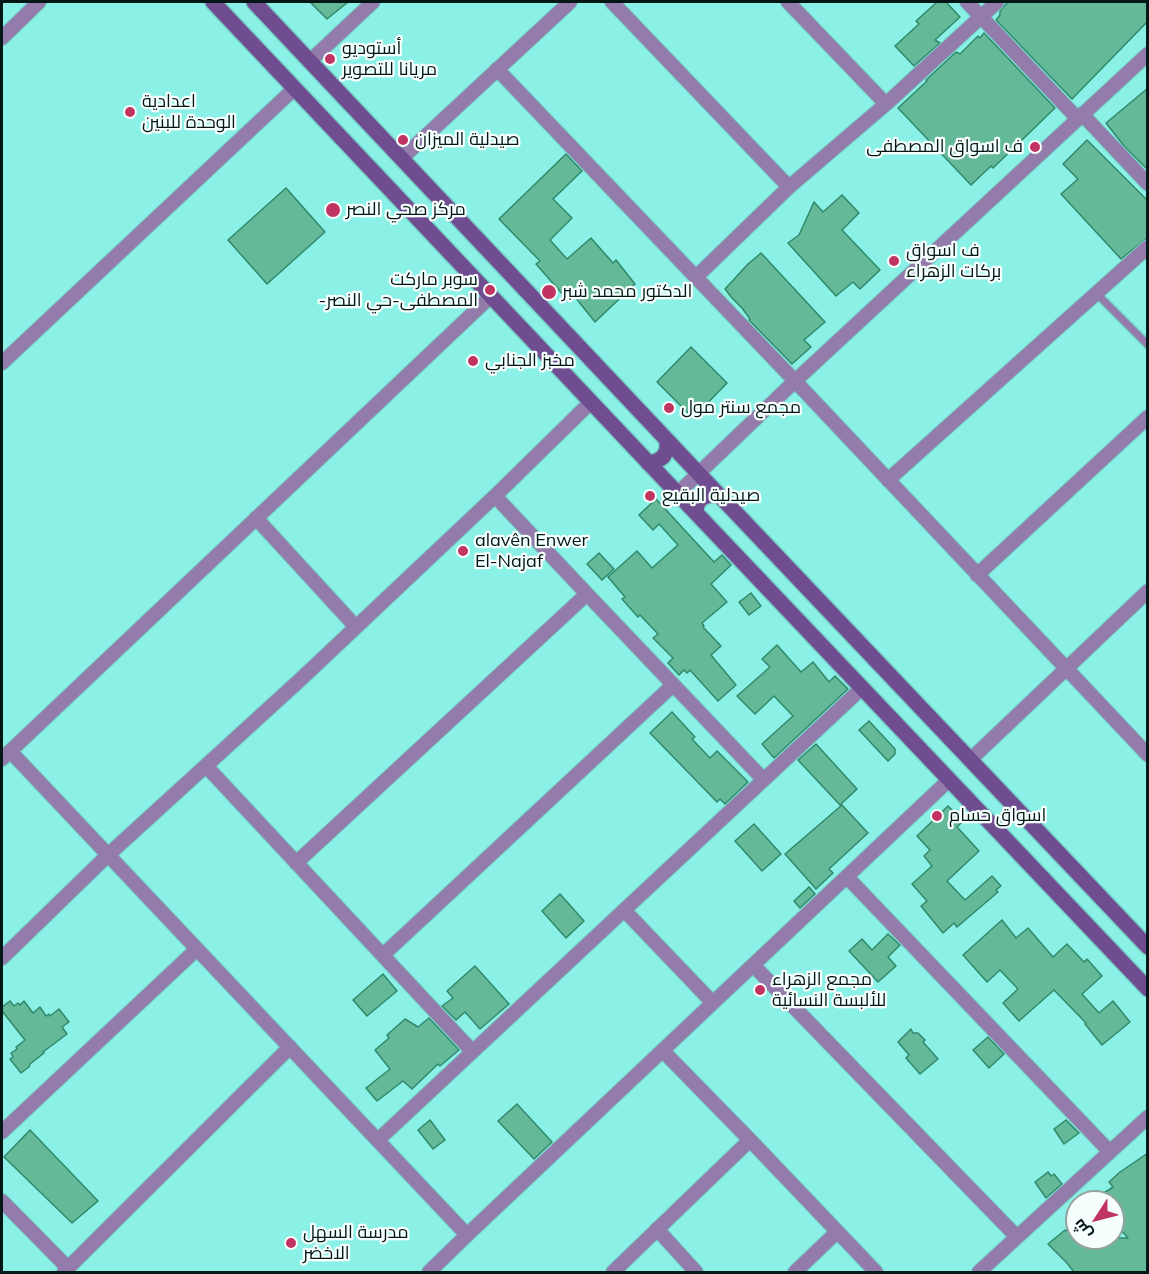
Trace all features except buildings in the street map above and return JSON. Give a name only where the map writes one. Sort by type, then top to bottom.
[{"type":"street","points":[[213,2],[949,780],[1145,980]]},
{"type":"street","points":[[254,2],[1148,947]]},
{"type":"street","points":[[310,61],[372,2]]},
{"type":"street","points":[[402,158],[570,2]]},
{"type":"street","points":[[612,2],[789,187]]},
{"type":"street","points":[[788,2],[886,104]]},
{"type":"street","points":[[967,2],[1148,184]]},
{"type":"street","points":[[696,277],[789,187],[886,104],[997,2]]},
{"type":"street","points":[[2,38],[32,4]]},
{"type":"street","points":[[677,494],[795,381],[1148,54]]},
{"type":"street","points":[[497,69],[1148,755]]},
{"type":"street","points":[[2,363],[295,88]]},
{"type":"street","points":[[888,480],[1148,247]]},
{"type":"street","points":[[467,1235],[108,855],[6,755],[491,296]]},
{"type":"street","points":[[2,958],[108,855],[357,627],[591,402]]},
{"type":"street","points":[[977,575],[1148,417]]},
{"type":"street","points":[[648,463],[663,457],[667,450],[667,440]]},
{"type":"street","points":[[696,513],[697,504],[702,498],[719,495]]},
{"type":"street","points":[[495,496],[763,779]]},
{"type":"street","points":[[256,518],[357,627]]},
{"type":"street","points":[[970,760],[1148,591]]},
{"type":"street","points":[[296,863],[587,594]]},
{"type":"street","points":[[382,955],[673,686]]},
{"type":"street","points":[[378,1140],[862,688]]},
{"type":"street","points":[[206,766],[472,1052]]},
{"type":"street","points":[[429,1272],[949,780]]},
{"type":"street","points":[[847,877],[1110,1152]]},
{"type":"street","points":[[624,910],[713,1003]]},
{"type":"street","points":[[2,1132],[197,949]]},
{"type":"street","points":[[753,965],[1017,1237]]},
{"type":"street","points":[[2,1200],[66,1270],[290,1047]]},
{"type":"street","points":[[663,1051],[876,1272]]},
{"type":"street","points":[[979,1272],[1148,1117]]},
{"type":"street","points":[[613,1272],[750,1140]]},
{"type":"street","points":[[657,1229],[696,1272]]},
{"type":"street","points":[[795,1272],[837,1232]]},
{"type":"lane","points":[[1096,293],[1148,345]]},
{"type":"place","name":"أستوديو مريانا للتصوير","points":[[330,59]]},
{"type":"place","name":"اعدادية الوحدة للبنين","points":[[130,112]]},
{"type":"place","name":"صيدلية الميزان","points":[[403,140]]},
{"type":"place","name":"ف اسواق المصطفى","points":[[1035,147]]},
{"type":"place","name":"مركز صحي النصر","points":[[333,210]]},
{"type":"place","name":"ف اسواق بركات الزهراء","points":[[894,261]]},
{"type":"place","name":"سوبر ماركت -المصطفى-حي النصر","points":[[490,290]]},
{"type":"place","name":"الدكتور محمد شبر","points":[[549,292]]},
{"type":"place","name":"مخبز الجنابي","points":[[473,361]]},
{"type":"place","name":"مجمع سنتر مول","points":[[669,408]]},
{"type":"place","name":"صيدلية البقيع","points":[[650,496]]},
{"type":"place","name":"alavên Enwer El-Najaf","points":[[463,551]]},
{"type":"place","name":"اسواق حسام","points":[[937,816]]},
{"type":"place","name":"مجمع الزهراء للألبسة النسائية","points":[[760,990]]},
{"type":"place","name":"مدرسة السهل الاخضر","points":[[291,1243]]}]
